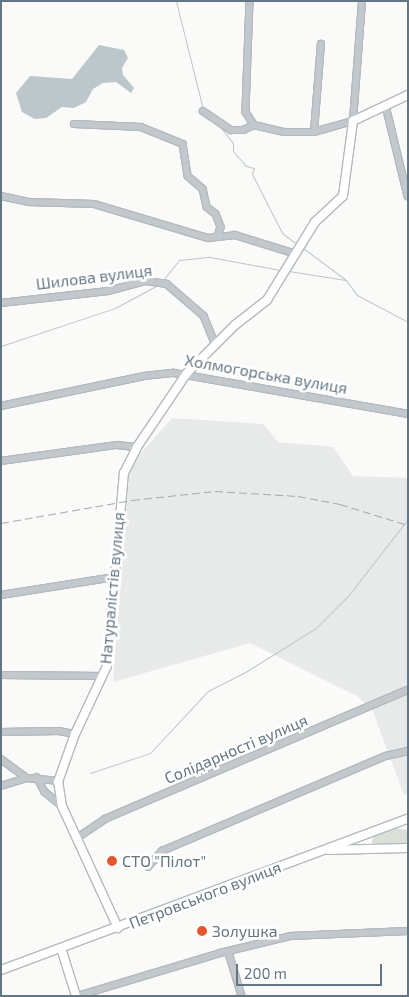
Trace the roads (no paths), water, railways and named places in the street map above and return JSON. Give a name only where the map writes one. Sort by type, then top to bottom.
[{"type":"street","points":[[250,1],[246,112],[254,125]]},
{"type":"street","points":[[353,121],[362,1]]},
{"type":"street","points":[[314,132],[321,44]]},
{"type":"street","points":[[203,111],[230,130],[243,130],[254,125],[284,132],[314,132],[353,121],[408,95]]},
{"type":"street","points":[[386,106],[408,196]]},
{"type":"street","name":"Натуралістів вулиця","points":[[118,928],[62,806],[60,781],[75,734],[107,666],[122,484],[137,447],[187,373],[235,325],[267,300],[315,222],[344,194],[353,121]]},
{"type":"street","points":[[74,124],[141,127],[183,144],[188,176],[203,189],[207,207],[216,214],[221,226],[218,237]]},
{"type":"street","points":[[1,196],[29,202],[94,204],[208,238],[235,235],[296,254]]},
{"type":"street","name":"Шилова вулиця","points":[[1,303],[108,291],[146,281],[167,284],[204,316],[216,346]]},
{"type":"street","name":"Холмогорська вулиця","points":[[1,406],[144,376],[187,373],[408,414]]},
{"type":"street","points":[[1,461],[117,445],[137,447]]},
{"type":"street","points":[[1,595],[115,576]]},
{"type":"street","points":[[1,675],[103,676]]},
{"type":"street","name":"Солідарності вулиця","points":[[77,838],[105,819],[408,690]]},
{"type":"street","points":[[1,732],[59,731],[75,734]]},
{"type":"street","points":[[148,867],[162,850],[386,756],[408,751]]},
{"type":"street","points":[[1,759],[27,778]]},
{"type":"street","points":[[37,777],[45,792],[62,806]]},
{"type":"street","points":[[1,786],[37,777],[60,781]]},
{"type":"street","name":"Петровського вулиця","points":[[1,970],[408,819]]},
{"type":"street","points":[[322,850],[408,848]]},
{"type":"street","points":[[61,948],[77,996],[291,936],[408,931]]},
{"type":"street","points":[[229,953],[242,996]]},
{"type":"waterway","points":[[176,1],[203,109]]},
{"type":"waterway","points":[[218,124],[233,143],[233,151],[246,166],[254,168],[252,174],[282,233],[298,245]]},
{"type":"waterway","points":[[303,248],[346,280],[357,295],[408,322]]},
{"type":"waterway","points":[[163,280],[179,260],[210,257],[280,270]]},
{"type":"waterway","points":[[289,271],[345,280]]},
{"type":"waterway","points":[[1,346],[115,308],[156,286]]},
{"type":"waterway","points":[[90,773],[150,753],[208,691],[247,671],[316,628],[348,596],[408,519]]},
{"type":"railway","points":[[1,523],[132,500],[215,491],[298,496],[340,504],[408,525]]},
{"type":"place","name":"СТО \"Пілот\"","points":[[112,861]]},
{"type":"place","name":"Золушка","points":[[202,931]]}]
